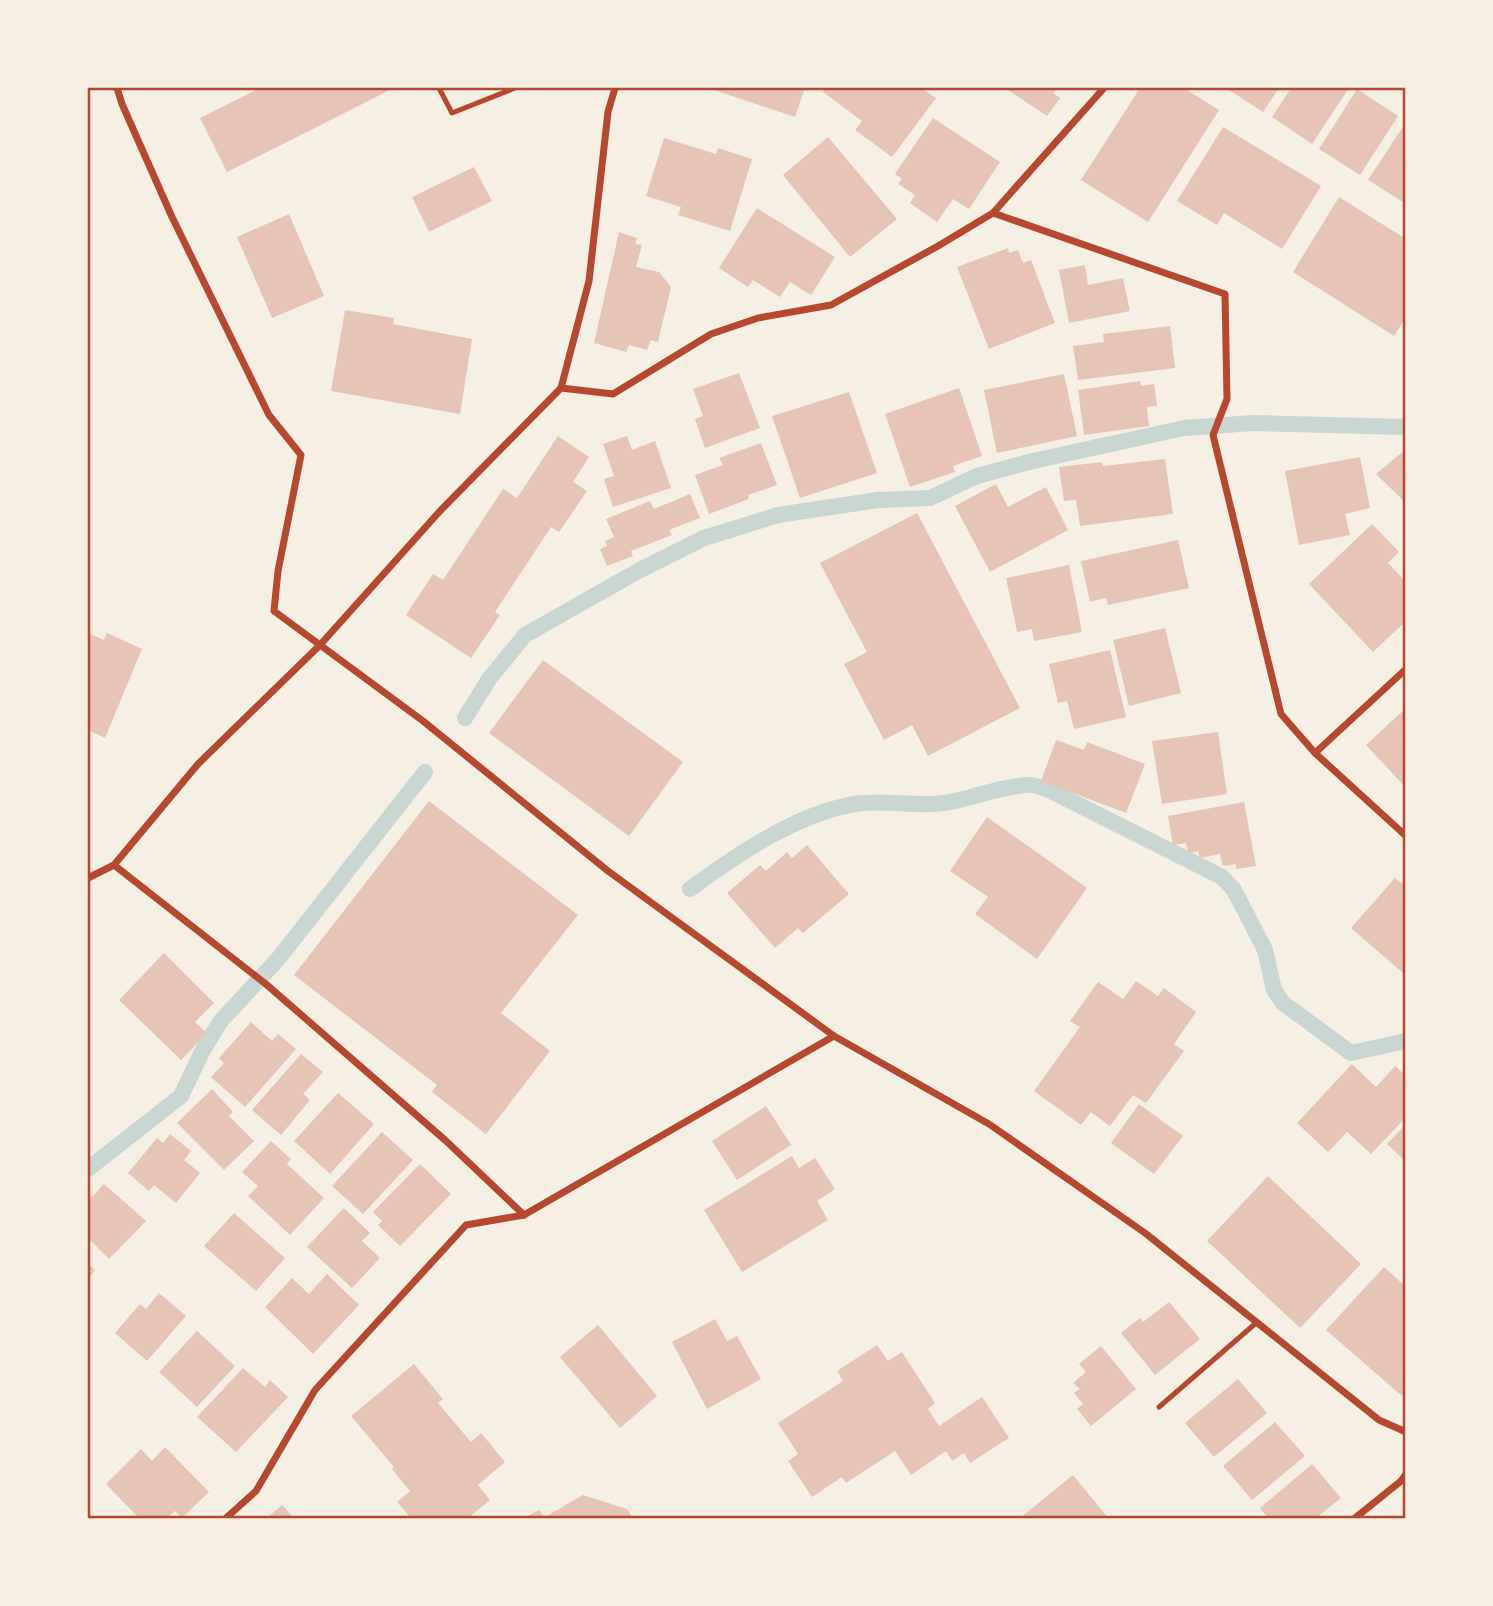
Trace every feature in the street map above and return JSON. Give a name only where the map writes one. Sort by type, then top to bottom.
[{"type":"street","points":[[117,88],[172,217],[262,402],[301,455],[278,571],[274,611],[423,721],[608,871],[834,1036],[989,1124],[1145,1233],[1378,1420],[1405,1432]]},
{"type":"street","points":[[88,877],[114,865],[198,764],[320,645],[439,511],[561,388],[589,281],[608,112],[615,88]]},
{"type":"street","points":[[561,388],[613,394],[711,334],[758,318],[831,305],[938,246],[993,213],[1104,88]]},
{"type":"street","points":[[993,213],[1225,294],[1227,399],[1213,435],[1281,714],[1315,753],[1405,836]]},
{"type":"street","points":[[1315,753],[1405,669]]},
{"type":"street","points":[[114,865],[267,985],[445,1140],[524,1214]]},
{"type":"street","points":[[226,1518],[256,1491],[315,1390],[466,1225],[524,1214],[834,1036]]},
{"type":"street","points":[[1355,1518],[1401,1481],[1405,1474]]},
{"type":"lane","points":[[439,88],[452,113],[515,88]]},
{"type":"lane","points":[[1159,1407],[1256,1322]]},
{"type":"building","points":[[260,88],[392,89],[227,172],[200,118]]},
{"type":"building","points":[[708,88],[805,88],[795,117]]},
{"type":"building","points":[[826,88],[921,88],[936,98],[892,157],[855,130],[862,121],[823,92]]},
{"type":"building","points":[[1005,88],[1057,88],[1053,93],[1060,98],[1047,116]]},
{"type":"building","points":[[1140,88],[1184,88],[1219,110],[1148,222],[1081,180]]},
{"type":"building","points":[[1226,88],[1279,88],[1263,112]]},
{"type":"building","points":[[1291,88],[1349,88],[1312,144],[1272,117]]},
{"type":"building","points":[[1357,89],[1398,116],[1360,175],[1319,149]]},
{"type":"building","points":[[933,118],[1000,162],[969,209],[953,199],[937,222],[910,203],[915,195],[898,184],[902,179],[895,174]]},
{"type":"building","points":[[1404,125],[1406,126],[1406,204],[1368,180]]},
{"type":"building","points":[[1223,127],[1321,186],[1282,249],[1224,213],[1217,225],[1177,201]]},
{"type":"building","points":[[828,137],[897,219],[850,257],[783,175]]},
{"type":"building","points":[[664,138],[716,154],[718,148],[752,159],[730,231],[678,215],[681,207],[646,196]]},
{"type":"building","points":[[474,167],[492,201],[429,232],[412,197]]},
{"type":"building","points":[[1339,197],[1406,239],[1406,317],[1394,336],[1293,272]]},
{"type":"building","points":[[757,208],[835,257],[811,295],[790,282],[780,297],[753,280],[748,287],[719,268]]},
{"type":"building","points":[[289,214],[324,296],[272,318],[237,237]]},
{"type":"building","points":[[619,232],[637,238],[635,244],[642,245],[636,267],[659,272],[671,287],[658,342],[651,340],[647,350],[629,345],[626,352],[594,343]]},
{"type":"building","points":[[1008,248],[1009,253],[1018,250],[1023,263],[1031,260],[1055,323],[989,349],[957,267]]},
{"type":"building","points":[[1085,265],[1088,285],[1123,278],[1130,311],[1069,323],[1059,270]]},
{"type":"building","points":[[345,310],[394,318],[393,324],[472,339],[460,414],[331,391]]},
{"type":"building","points":[[1170,326],[1175,368],[1078,380],[1073,346],[1104,342],[1103,334]]},
{"type":"building","points":[[739,373],[760,428],[705,448],[695,419],[703,416],[693,389]]},
{"type":"building","points":[[1064,374],[1077,436],[997,453],[984,390]]},
{"type":"building","points":[[1140,381],[1141,386],[1154,384],[1157,406],[1147,407],[1149,426],[1084,435],[1078,390]]},
{"type":"building","points":[[959,388],[982,456],[953,466],[955,472],[910,487],[885,414]]},
{"type":"building","points":[[849,392],[877,473],[800,498],[772,416]]},
{"type":"building","points":[[558,436],[589,457],[573,482],[587,491],[559,532],[551,527],[495,612],[500,615],[471,658],[406,615],[433,574],[443,580],[503,489],[517,498]]},
{"type":"building","points":[[627,436],[632,450],[655,441],[671,488],[613,507],[604,479],[614,476],[603,444]]},
{"type":"building","points":[[761,443],[777,485],[748,495],[749,499],[709,514],[695,475],[723,465],[719,458]]},
{"type":"building","points":[[1406,449],[1406,503],[1376,474]]},
{"type":"building","points":[[1360,457],[1370,508],[1345,514],[1350,535],[1299,545],[1285,471]]},
{"type":"building","points":[[1165,459],[1173,514],[1080,526],[1076,500],[1064,501],[1059,467],[1102,462],[1103,466]]},
{"type":"building","points":[[996,484],[1008,507],[1046,487],[1068,530],[990,572],[955,506]]},
{"type":"building","points":[[690,494],[700,518],[669,530],[672,535],[631,551],[633,556],[607,566],[600,549],[607,546],[605,541],[614,537],[606,519],[650,501],[654,509]]},
{"type":"building","points":[[917,513],[1020,708],[928,756],[912,725],[884,740],[844,664],[867,652],[820,563]]},
{"type":"building","points":[[1372,524],[1399,552],[1388,563],[1406,582],[1406,621],[1373,652],[1309,584]]},
{"type":"building","points":[[1178,540],[1189,588],[1108,605],[1106,598],[1090,602],[1081,561]]},
{"type":"building","points":[[1069,565],[1082,632],[1034,641],[1032,629],[1017,632],[1006,578]]},
{"type":"building","points":[[1165,628],[1181,693],[1129,706],[1113,640]]},
{"type":"building","points":[[88,633],[104,640],[107,633],[142,649],[105,738],[88,730]]},
{"type":"building","points":[[1110,650],[1126,717],[1074,729],[1067,701],[1058,703],[1049,664]]},
{"type":"building","points":[[543,660],[683,762],[629,836],[489,733]]},
{"type":"building","points":[[1406,708],[1406,788],[1366,745]]},
{"type":"building","points":[[1218,732],[1227,794],[1162,804],[1152,741]]},
{"type":"building","points":[[1056,740],[1084,750],[1087,742],[1145,764],[1126,813],[1041,781]]},
{"type":"building","points":[[429,801],[578,915],[501,1013],[550,1051],[486,1134],[432,1092],[437,1085],[294,975]]},
{"type":"building","points":[[1244,802],[1256,866],[1236,869],[1236,864],[1223,866],[1220,854],[1200,858],[1198,851],[1188,853],[1186,843],[1173,845],[1168,816]]},
{"type":"building","points":[[987,817],[1087,888],[1037,959],[975,914],[988,897],[950,871]]},
{"type":"building","points":[[807,845],[849,894],[803,933],[798,928],[775,948],[727,893],[760,865],[766,871],[787,852],[792,858]]},
{"type":"building","points":[[1395,878],[1406,887],[1406,970],[1403,973],[1351,928]]},
{"type":"building","points":[[164,953],[214,1003],[195,1022],[207,1033],[181,1060],[119,1000]]},
{"type":"building","points":[[1136,981],[1158,996],[1164,988],[1196,1012],[1174,1044],[1184,1051],[1146,1103],[1133,1095],[1110,1126],[1091,1112],[1081,1125],[1034,1091],[1080,1027],[1070,1021],[1098,982],[1123,999]]},
{"type":"building","points":[[251,1022],[272,1041],[278,1034],[296,1049],[245,1107],[211,1077],[224,1063],[219,1058]]},
{"type":"building","points":[[301,1054],[323,1072],[303,1094],[310,1100],[281,1135],[252,1110]]},
{"type":"building","points":[[1352,1064],[1376,1087],[1395,1066],[1406,1076],[1406,1117],[1371,1154],[1347,1132],[1328,1152],[1297,1123]]},
{"type":"building","points":[[212,1089],[233,1112],[229,1116],[254,1141],[224,1170],[177,1123]]},
{"type":"building","points":[[338,1093],[374,1124],[330,1174],[294,1141]]},
{"type":"building","points":[[1139,1104],[1183,1136],[1154,1174],[1111,1143]]},
{"type":"building","points":[[766,1106],[791,1145],[737,1180],[712,1141]]},
{"type":"building","points":[[1406,1124],[1406,1162],[1387,1144]]},
{"type":"building","points":[[382,1132],[413,1160],[363,1214],[332,1186]]},
{"type":"building","points":[[170,1134],[191,1151],[184,1160],[200,1173],[176,1203],[154,1185],[149,1191],[128,1173],[157,1138],[163,1143]]},
{"type":"building","points":[[271,1141],[291,1159],[287,1164],[324,1198],[290,1235],[248,1196],[258,1186],[242,1172]]},
{"type":"building","points":[[792,1156],[799,1168],[815,1158],[835,1189],[817,1201],[828,1220],[742,1272],[704,1210]]},
{"type":"building","points":[[420,1164],[451,1194],[400,1246],[378,1225],[382,1221],[373,1212]]},
{"type":"building","points":[[1268,1176],[1361,1264],[1300,1328],[1207,1241]]},
{"type":"building","points":[[104,1184],[146,1221],[109,1259],[88,1238],[88,1195],[92,1197]]},
{"type":"building","points":[[344,1208],[370,1233],[362,1241],[380,1258],[352,1288],[307,1247]]},
{"type":"building","points":[[234,1213],[285,1258],[256,1291],[204,1246]]},
{"type":"building","points":[[88,1264],[95,1270],[88,1279]]},
{"type":"building","points":[[1384,1267],[1406,1287],[1406,1392],[1402,1396],[1326,1330]]},
{"type":"building","points":[[327,1274],[359,1305],[313,1354],[265,1307],[292,1278],[309,1294]]},
{"type":"building","points":[[159,1293],[186,1316],[147,1361],[115,1333],[140,1304],[146,1309]]},
{"type":"building","points":[[1169,1302],[1200,1339],[1155,1375],[1121,1333],[1140,1318],[1143,1322]]},
{"type":"building","points":[[715,1319],[727,1341],[737,1336],[761,1379],[707,1409],[672,1342]]},
{"type":"building","points":[[598,1325],[657,1396],[620,1428],[560,1357]]},
{"type":"building","points":[[197,1331],[235,1366],[197,1407],[159,1372]]},
{"type":"building","points":[[877,1345],[888,1361],[902,1352],[935,1403],[928,1409],[939,1426],[982,1397],[1009,1438],[970,1463],[964,1453],[952,1461],[946,1451],[911,1475],[895,1451],[846,1483],[842,1477],[812,1497],[788,1461],[798,1454],[778,1423],[843,1381],[837,1371]]},
{"type":"building","points":[[1101,1346],[1136,1389],[1091,1426],[1077,1409],[1083,1404],[1074,1393],[1080,1389],[1073,1383],[1086,1372],[1079,1364]]},
{"type":"building","points":[[414,1364],[443,1399],[438,1403],[471,1442],[481,1433],[505,1462],[478,1485],[490,1500],[468,1518],[411,1518],[397,1502],[410,1491],[392,1469],[394,1467],[351,1416]]},
{"type":"building","points":[[243,1368],[265,1387],[270,1380],[288,1397],[236,1452],[197,1417]]},
{"type":"building","points":[[1238,1379],[1267,1413],[1214,1457],[1185,1423]]},
{"type":"building","points":[[1275,1422],[1305,1456],[1252,1500],[1223,1466]]},
{"type":"building","points":[[165,1447],[209,1492],[182,1518],[175,1511],[167,1518],[139,1518],[106,1484],[141,1449],[152,1461]]},
{"type":"building","points":[[1312,1464],[1341,1498],[1316,1518],[1268,1518],[1260,1508]]},
{"type":"building","points":[[1073,1475],[1108,1518],[1020,1518]]},
{"type":"building","points":[[583,1495],[627,1509],[633,1518],[524,1518],[539,1510],[545,1517]]},
{"type":"building","points":[[282,1505],[294,1518],[267,1518]]},
{"type":"waterway","points":[[465,718],[489,679],[525,635],[640,570],[704,538],[778,515],[878,500],[930,498],[977,476],[1184,428],[1253,423],[1406,427]]},
{"type":"waterway","points":[[88,1169],[181,1096],[220,1022],[278,959],[425,772]]},
{"type":"waterway","points":[[690,889],[768,837],[833,809],[879,802],[939,804],[1008,787],[1036,786],[1049,790],[1222,877],[1234,890],[1265,950],[1274,990],[1283,1003],[1351,1053],[1406,1041]]}]
